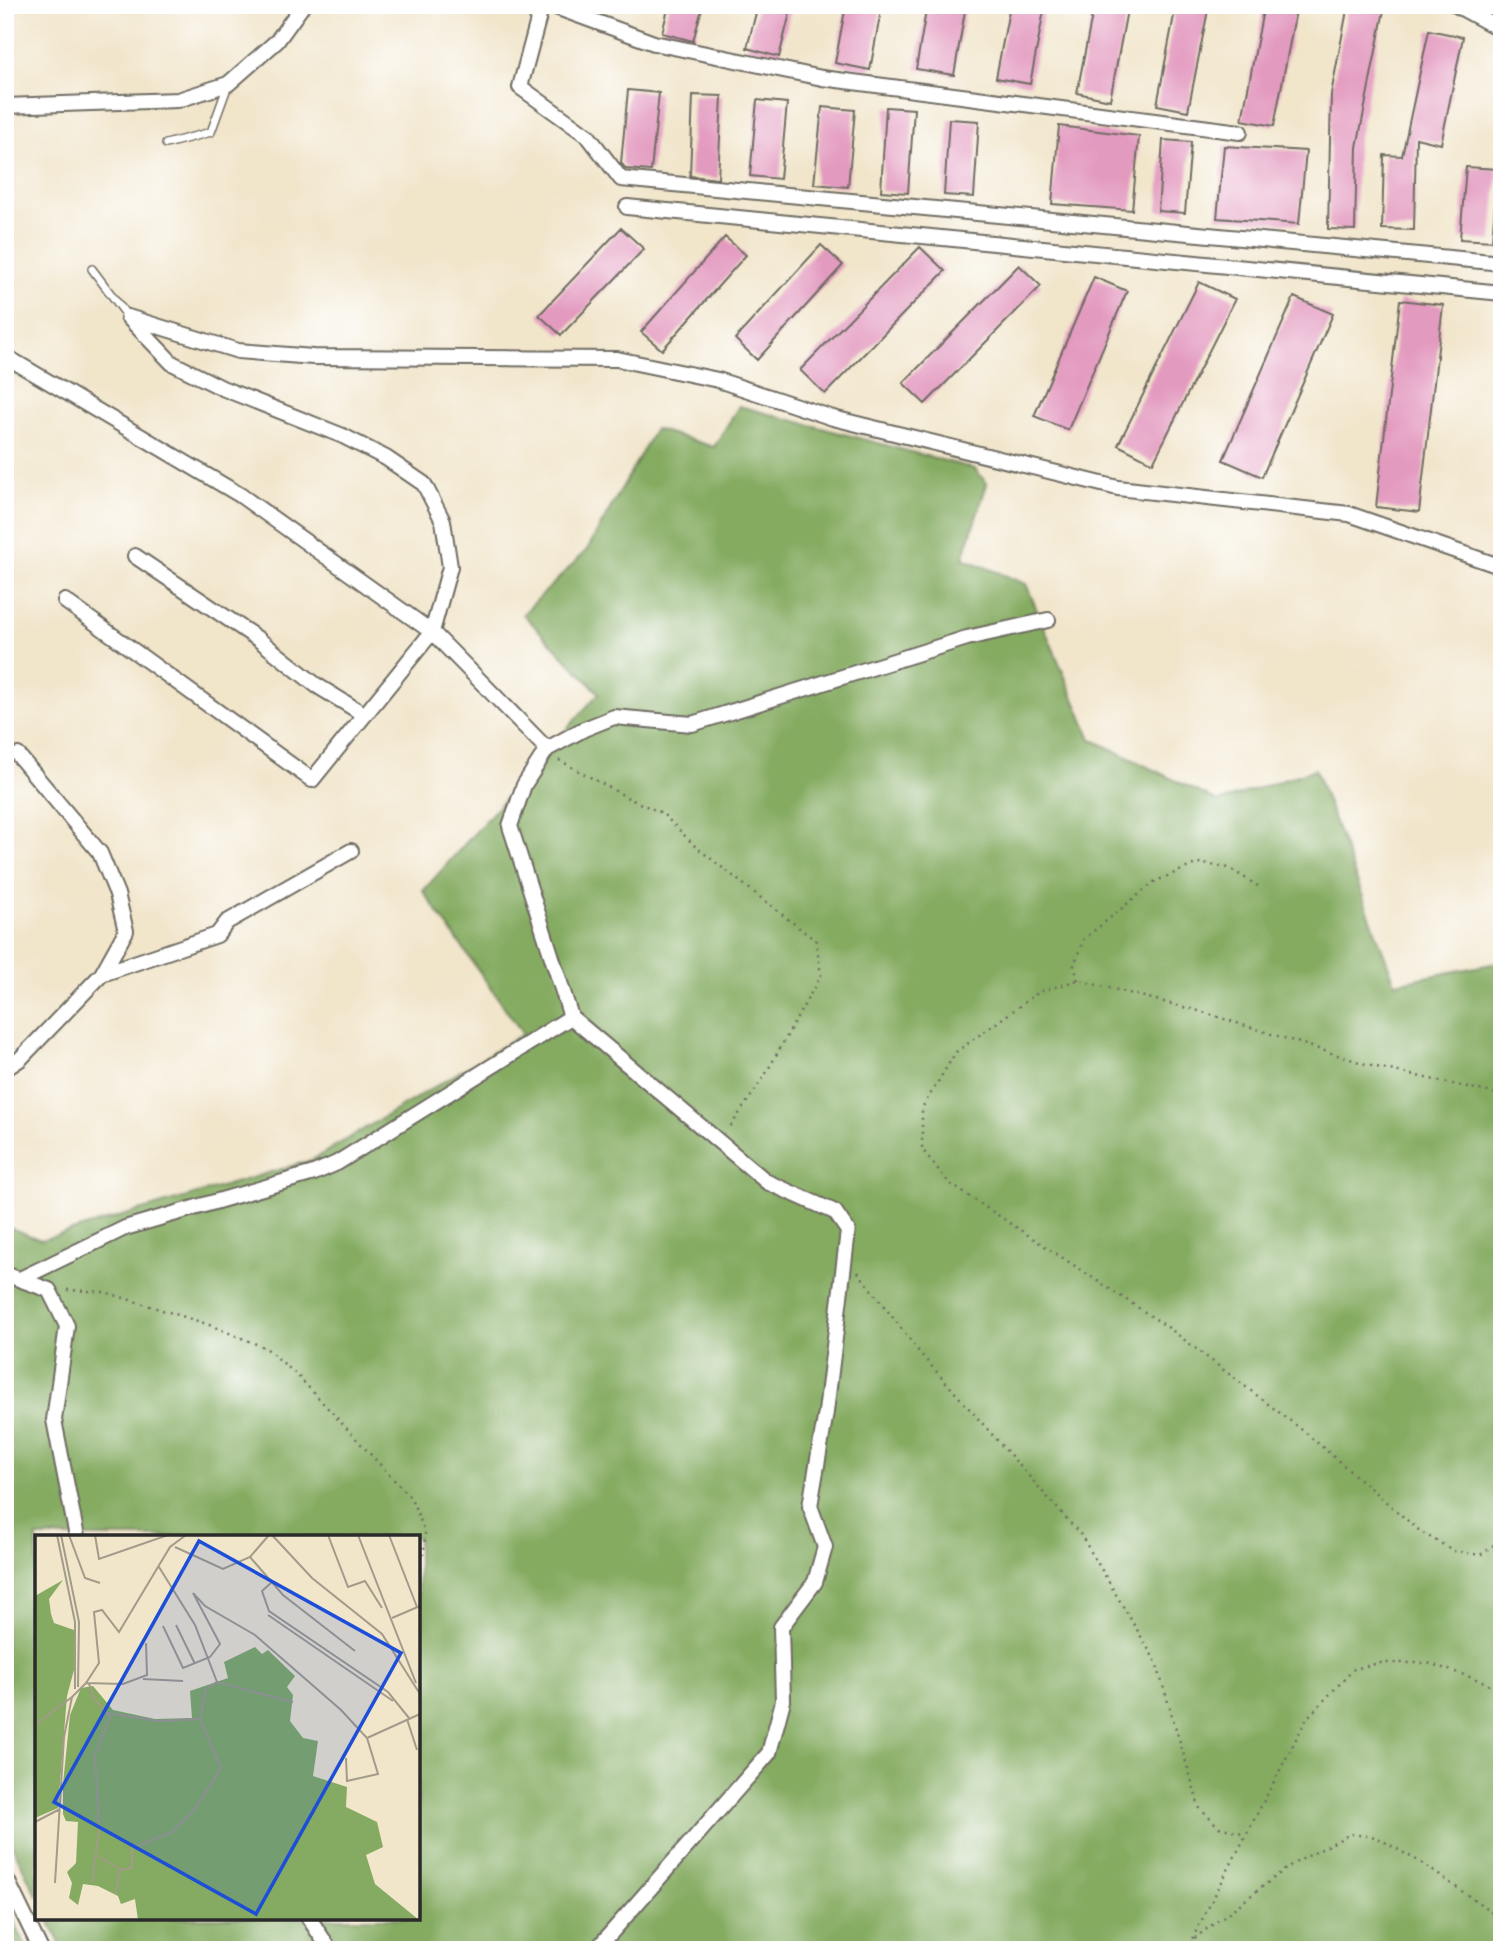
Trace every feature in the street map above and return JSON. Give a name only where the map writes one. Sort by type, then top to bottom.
[{"type":"street","points":[[5,106],[178,100],[228,84],[277,41],[303,5]]},
{"type":"street","points":[[542,5],[520,87],[588,136],[621,179],[1502,263]]},
{"type":"street","points":[[550,5],[654,43],[822,78],[1240,132]]},
{"type":"street","points":[[1456,5],[1502,30]]},
{"type":"street","points":[[627,208],[1502,293]]},
{"type":"street","points":[[128,317],[238,351],[313,357],[617,359],[718,380],[833,418],[1118,488],[1349,514],[1502,567]]},
{"type":"street","points":[[65,601],[312,780],[432,632],[450,567],[443,521],[424,484],[386,457],[343,436],[222,388],[172,363],[128,317]]},
{"type":"street","points":[[5,356],[240,495],[432,632],[547,749]]},
{"type":"street","points":[[135,556],[258,639],[316,685],[365,715]]},
{"type":"street","points":[[596,1950],[769,1753],[783,1701],[781,1627],[816,1582],[825,1547],[810,1506],[826,1412],[848,1231],[835,1212],[767,1182],[571,1017],[510,826],[524,785],[547,749],[584,729],[614,717],[692,724],[967,638],[1048,620]]},
{"type":"street","points":[[5,1069],[20,1059],[102,974],[125,931],[117,894],[100,853],[18,755]]},
{"type":"street","points":[[102,974],[217,934],[227,922],[351,851]]},
{"type":"street","points":[[12,1276],[125,1228],[314,1173],[337,1163],[571,1017]]},
{"type":"street","points":[[12,1276],[49,1290],[67,1326],[54,1420],[77,1535]]},
{"type":"street","points":[[5,1877],[41,1950]]},
{"type":"street","points":[[310,1920],[330,1950]]},
{"type":"lane","points":[[166,144],[211,132],[228,84]]},
{"type":"lane","points":[[92,269],[128,317]]},
{"type":"path","points":[[547,749],[565,765],[662,813],[696,847],[816,942],[821,975],[764,1077],[720,1142]]},
{"type":"path","points":[[1079,980],[1074,965],[1084,939],[1154,882],[1198,863],[1229,868],[1261,888]]},
{"type":"path","points":[[1502,1095],[1372,1066],[1199,1011],[1079,980],[1039,992],[956,1052],[922,1108],[922,1149],[949,1183],[1169,1328],[1306,1433],[1421,1532],[1454,1551],[1480,1555],[1502,1539]]},
{"type":"path","points":[[845,1255],[920,1353],[1081,1535],[1156,1662],[1200,1809],[1219,1827],[1246,1834]]},
{"type":"path","points":[[49,1290],[106,1292],[207,1324],[265,1348],[298,1376],[411,1498],[425,1531],[424,1555]]},
{"type":"path","points":[[1502,1310],[1493,1349],[1493,1367],[1502,1398]]},
{"type":"path","points":[[1186,1950],[1307,1718],[1354,1670],[1379,1663],[1428,1663],[1482,1681],[1502,1693]]},
{"type":"path","points":[[1191,1941],[1291,1865],[1350,1834],[1376,1837],[1420,1862],[1502,1919]]},
{"type":"green space","points":[[739,406],[975,469],[987,484],[963,558],[1026,584],[1091,739],[1219,802],[1315,769],[1395,983],[1502,962],[1502,1950],[63,1950],[49,1920],[420,1920],[420,1535],[35,1535],[35,1892],[14,1849],[5,1837],[5,1226],[41,1240],[312,1160],[523,1034],[423,891],[599,693],[523,614],[587,550],[655,429],[714,447]]},
{"type":"green space","points":[[5,1905],[28,1950],[5,1950]]},
{"type":"building","points":[[669,5],[703,5],[693,41],[662,33]]},
{"type":"building","points":[[758,5],[792,5],[779,57],[747,48]]},
{"type":"building","points":[[846,5],[882,5],[870,70],[835,63]]},
{"type":"building","points":[[927,5],[966,5],[954,75],[916,69]]},
{"type":"building","points":[[1010,5],[1045,5],[1030,84],[996,78]]},
{"type":"building","points":[[1094,5],[1128,5],[1110,100],[1077,93]]},
{"type":"building","points":[[1176,5],[1209,5],[1188,111],[1157,105]]},
{"type":"building","points":[[1264,5],[1297,5],[1274,126],[1242,120]]},
{"type":"building","points":[[1348,5],[1385,5],[1357,147],[1355,230],[1328,229],[1331,94]]},
{"type":"building","points":[[1429,30],[1463,37],[1441,144],[1416,138],[1414,230],[1382,229],[1384,155],[1402,156]]},
{"type":"building","points":[[628,90],[659,93],[651,171],[626,169],[621,163]]},
{"type":"building","points":[[693,95],[722,96],[718,179],[690,176]]},
{"type":"building","points":[[757,100],[787,103],[780,179],[750,176]]},
{"type":"building","points":[[822,107],[855,110],[848,187],[814,184]]},
{"type":"building","points":[[886,107],[914,109],[908,193],[881,191]]},
{"type":"building","points":[[949,119],[979,121],[974,197],[944,195]]},
{"type":"building","points":[[1059,126],[1139,136],[1132,210],[1052,204]]},
{"type":"building","points":[[1163,140],[1191,142],[1185,213],[1158,211]]},
{"type":"building","points":[[1224,146],[1306,151],[1299,224],[1217,218]]},
{"type":"building","points":[[1466,167],[1498,169],[1492,241],[1460,239]]},
{"type":"building","points":[[621,228],[644,249],[561,335],[539,315]]},
{"type":"building","points":[[725,237],[746,255],[662,350],[641,332]]},
{"type":"building","points":[[821,245],[843,265],[757,360],[735,339]]},
{"type":"building","points":[[920,247],[945,271],[825,394],[800,370]]},
{"type":"building","points":[[1019,265],[1041,286],[925,404],[903,383]]},
{"type":"building","points":[[1094,277],[1127,291],[1068,430],[1034,416]]},
{"type":"building","points":[[1199,282],[1235,299],[1153,463],[1118,445]]},
{"type":"building","points":[[1294,297],[1333,314],[1262,477],[1223,460]]},
{"type":"building","points":[[1400,300],[1443,305],[1419,512],[1376,507]]}]
